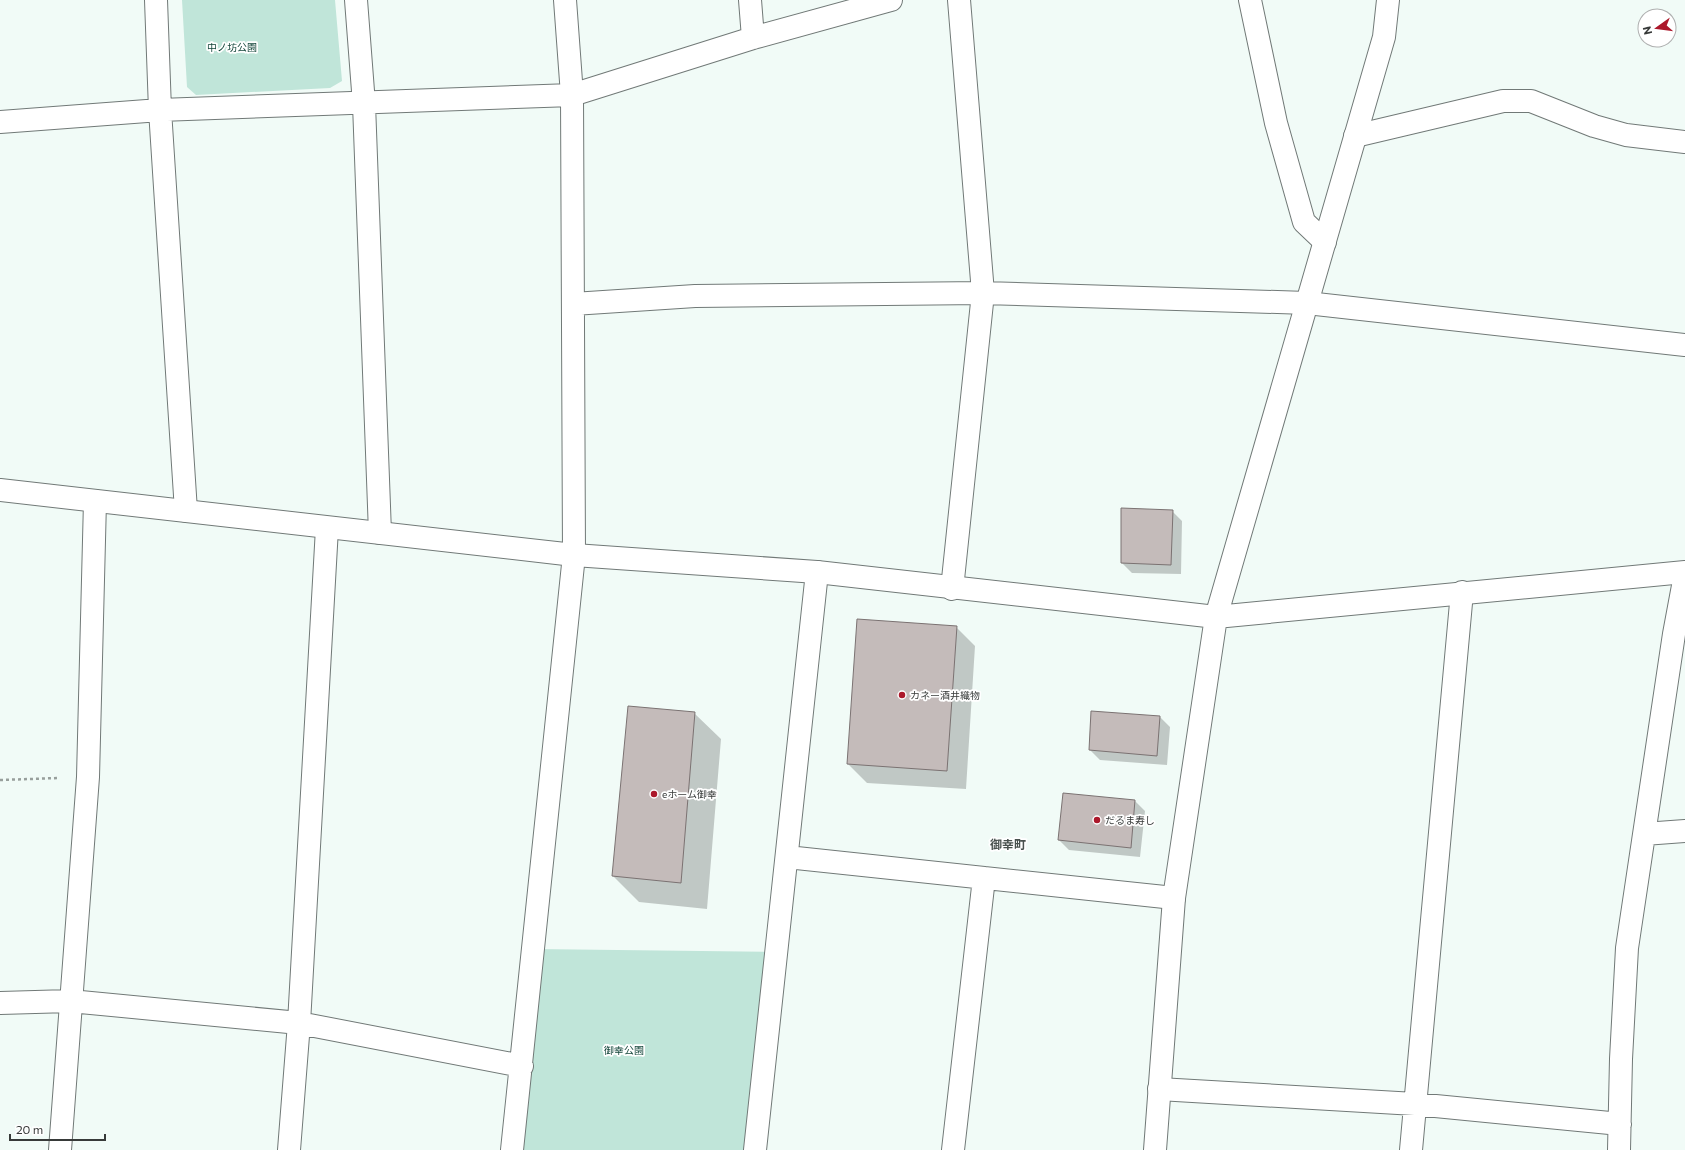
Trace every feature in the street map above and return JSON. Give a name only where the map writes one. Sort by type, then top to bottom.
[{"type":"street","points":[[156,0],[160,110],[186,511]]},
{"type":"street","points":[[356,0],[364,104],[380,533]]},
{"type":"street","points":[[512,1150],[522,1066],[574,555],[572,95],[565,0]]},
{"type":"street","points":[[750,0],[752,38]]},
{"type":"street","points":[[0,122],[160,110],[364,104],[572,95],[752,38],[891,0]]},
{"type":"street","points":[[952,588],[983,293],[959,0]]},
{"type":"street","points":[[1250,0],[1276,123],[1304,222],[1325,242]]},
{"type":"street","points":[[1155,1150],[1174,898],[1216,618],[1384,36],[1388,0]]},
{"type":"street","points":[[1355,136],[1503,101],[1531,101],[1594,126],[1626,135],[1685,142]]},
{"type":"street","points":[[573,304],[695,296],[983,293],[1307,303],[1685,345]]},
{"type":"street","points":[[0,490],[574,555],[817,572],[1216,618],[1462,592],[1685,572]]},
{"type":"street","points":[[60,1150],[88,777],[95,500]]},
{"type":"street","points":[[289,1150],[299,1023],[327,528]]},
{"type":"street","points":[[755,1150],[817,572]]},
{"type":"street","points":[[1619,1150],[1621,1059],[1627,948],[1674,634],[1685,575]]},
{"type":"street","points":[[1411,1150],[1462,592]]},
{"type":"street","points":[[1644,834],[1685,831]]},
{"type":"street","points":[[787,857],[1174,898]]},
{"type":"street","points":[[953,1150],[984,878]]},
{"type":"street","points":[[0,1003],[70,1001],[299,1023],[522,1066]]},
{"type":"street","points":[[1159,1089],[1415,1104],[1620,1124]]},
{"type":"path","points":[[0,780],[88,777]]},
{"type":"green space","name":"中ノ坊公園","points":[[182,0],[335,0],[342,81],[330,88],[196,95],[187,87]]},
{"type":"green space","name":"御幸公園","points":[[534,949],[777,952],[755,1150],[512,1150]]},
{"type":"building","points":[[1121,508],[1173,510],[1171,565],[1121,563]]},
{"type":"building","name":"カネー酒井織物","points":[[857,619],[957,626],[947,771],[847,764]]},
{"type":"building","name":"eホーム御幸","points":[[628,706],[695,712],[681,883],[612,876]]},
{"type":"building","points":[[1091,711],[1160,716],[1157,756],[1089,750]]},
{"type":"building","name":"だるま寿し","points":[[1063,793],[1135,800],[1131,848],[1058,840]]},
{"type":"place","name":"カネー酒井織物","points":[[902,695]]},
{"type":"place","name":"eホーム御幸","points":[[654,794]]},
{"type":"place","name":"だるま寿し","points":[[1097,820]]},
{"type":"district","name":"御幸町","points":[[1008,845]]}]
